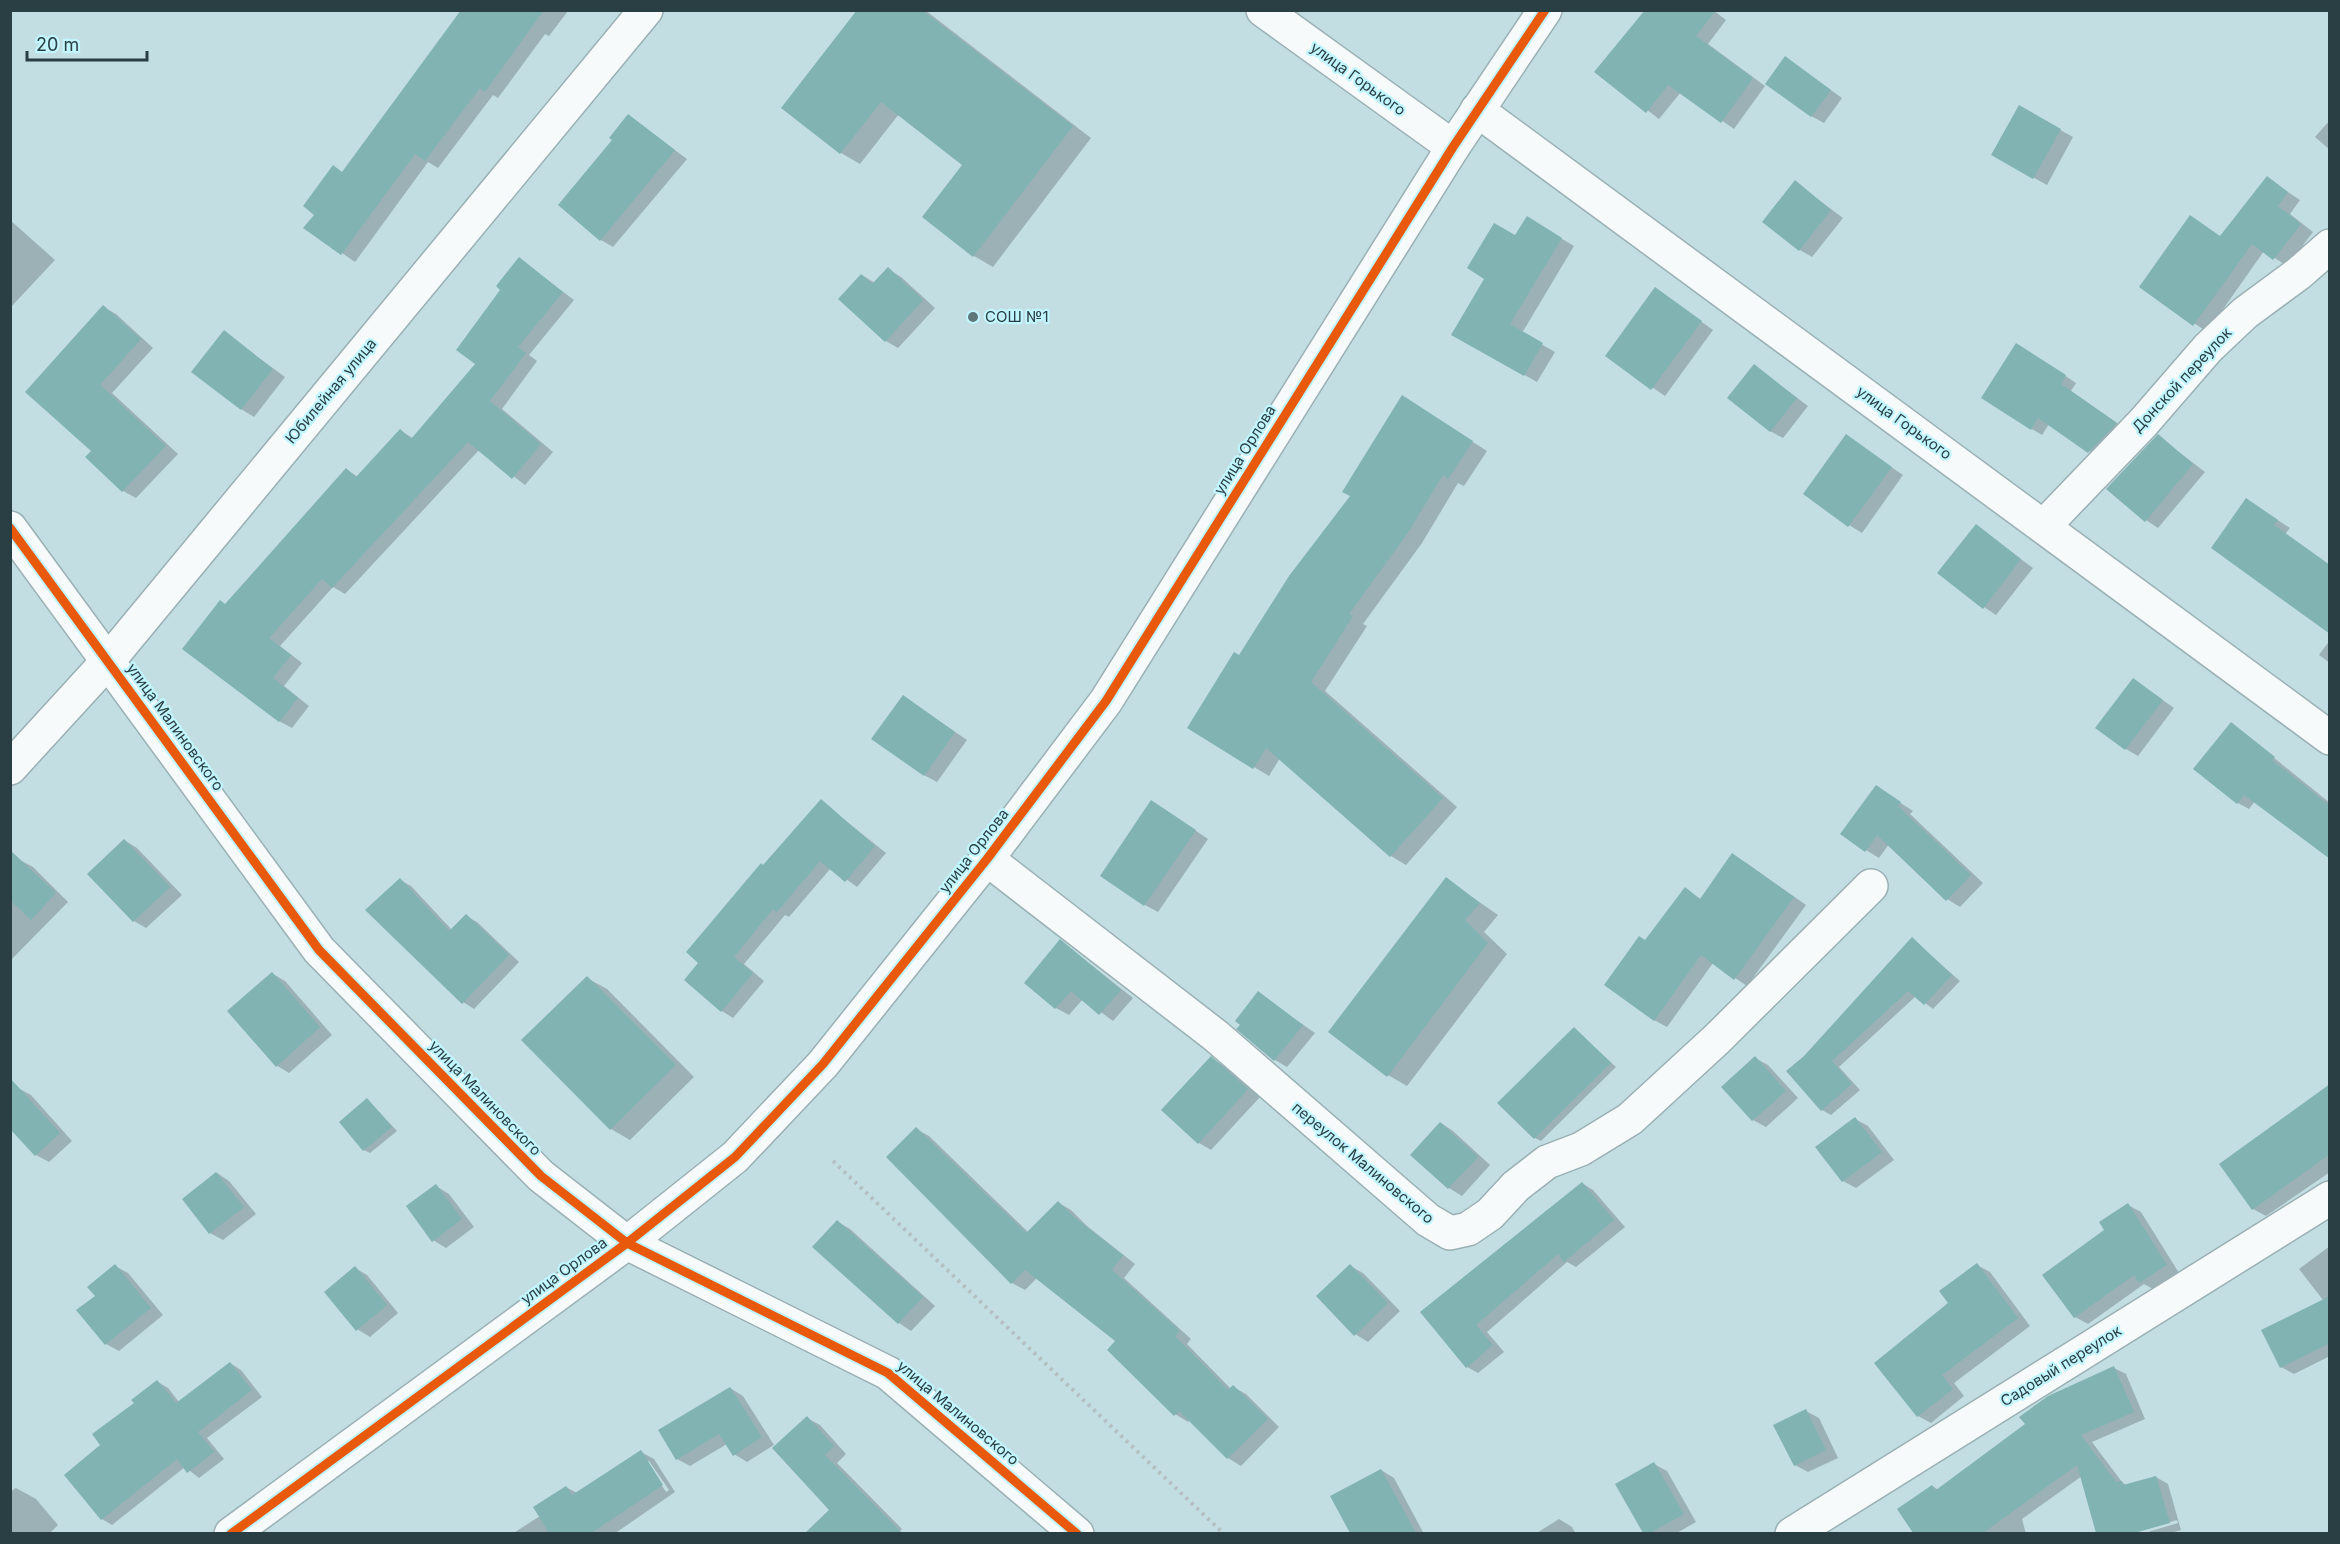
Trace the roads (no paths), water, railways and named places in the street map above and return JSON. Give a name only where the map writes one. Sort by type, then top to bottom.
[{"type":"street","name":"Юбилейная улица","points":[[10,768],[108,661],[646,10]]},
{"type":"street","name":"улица Горького","points":[[1263,10],[1453,147]]},
{"type":"street","name":"улица Орлова","points":[[231,1533],[627,1243],[735,1157],[823,1064],[987,859],[1106,701],[1453,147],[1545,10]]},
{"type":"street","name":"улица Горького","points":[[1477,110],[2330,738]]},
{"type":"street","name":"Донской переулок","points":[[2044,526],[2143,423],[2208,348],[2245,313],[2298,274],[2330,246]]},
{"type":"street","name":"улица Малиновского","points":[[10,528],[319,950],[541,1176],[627,1243],[888,1372],[1077,1533]]},
{"type":"street","name":"переулок Малиновского","points":[[987,859],[1216,1036],[1428,1220],[1450,1233],[1468,1229],[1490,1214],[1516,1186],[1547,1162],[1581,1149],[1630,1119],[1717,1040],[1872,886]]},
{"type":"street","name":"Садовый переулок","points":[[1792,1533],[2330,1198]]},
{"type":"place","name":"СОШ №1","points":[[973,317]]}]
